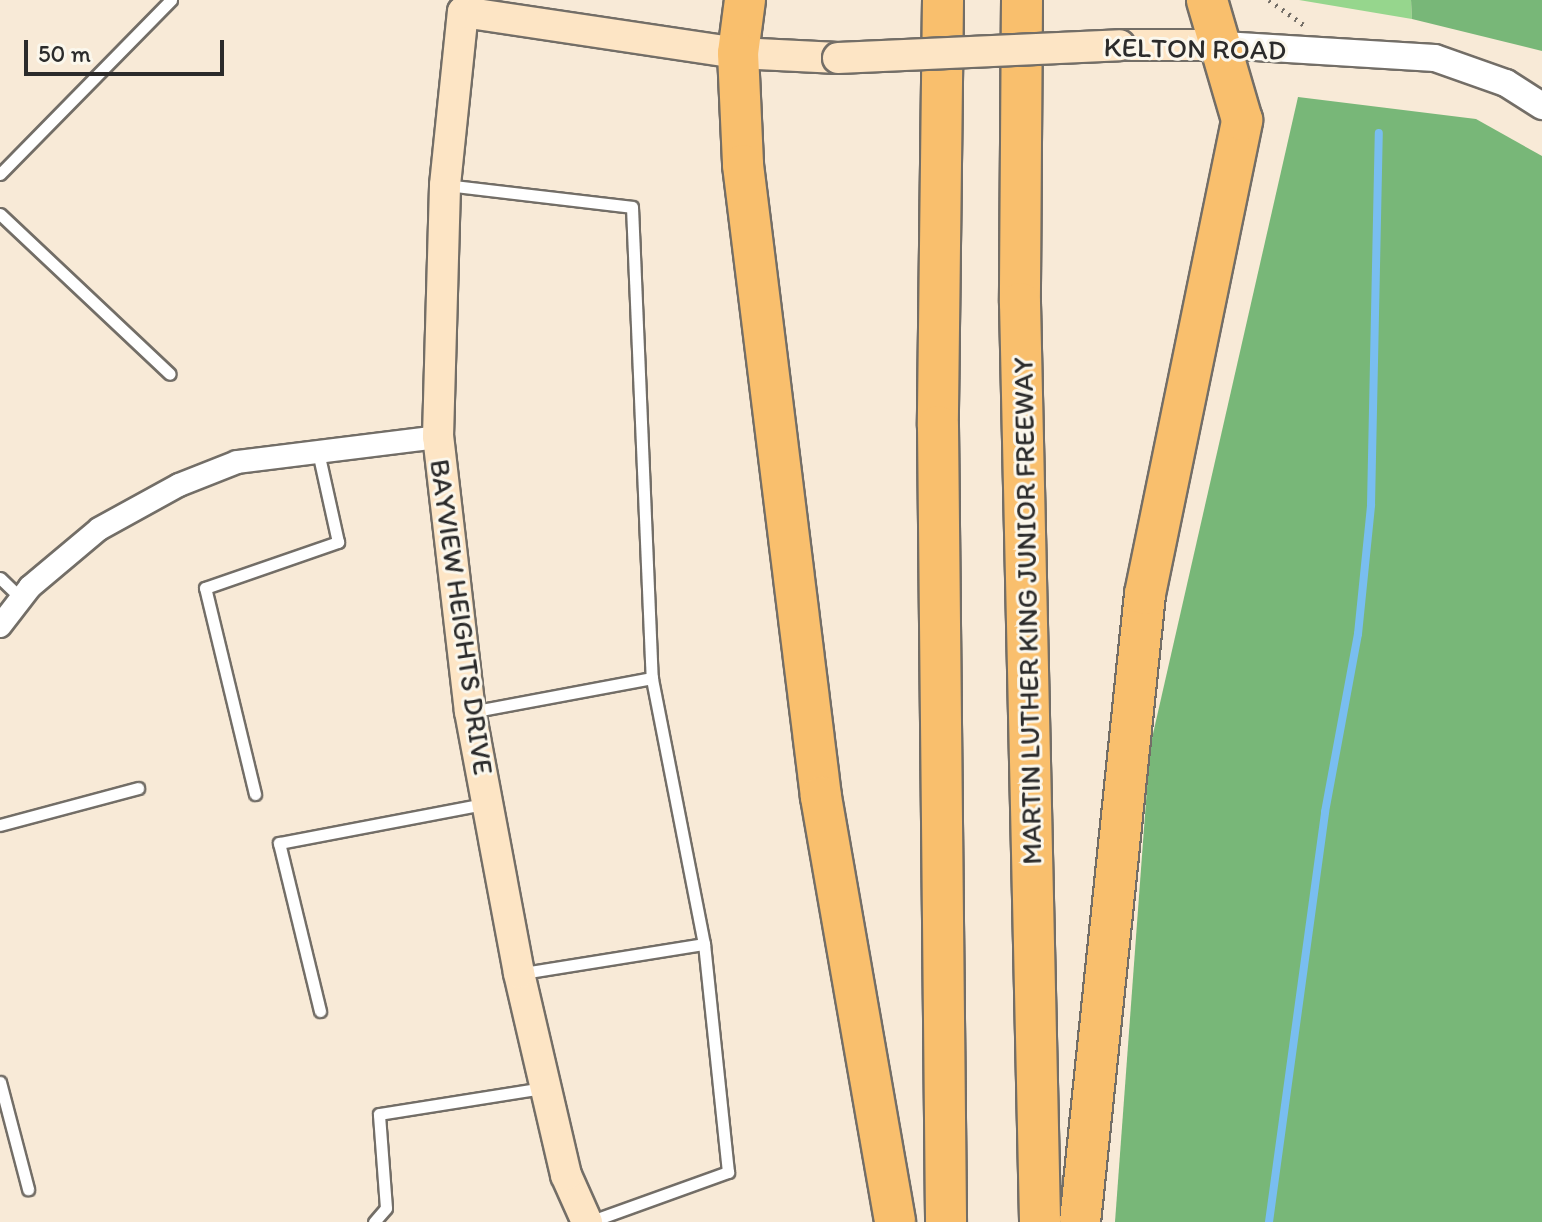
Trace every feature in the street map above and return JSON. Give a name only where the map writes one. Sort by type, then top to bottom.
[{"type":"highway","points":[[745,0],[738,53],[743,165],[821,797],[895,1222]]},
{"type":"highway","points":[[943,0],[938,442],[946,1222]]},
{"type":"highway","name":"MARTIN LUTHER KING JUNIOR FREEWAY","points":[[1022,0],[1020,303],[1040,1222]]},
{"type":"highway","points":[[1080,1222],[1145,594],[1242,120],[1223,45],[1207,0]]},
{"type":"main road","name":"KELTON ROAD","points":[[464,6],[738,53],[838,58],[1120,45],[1223,45]]},
{"type":"main road","name":"BAYVIEW HEIGHTS DRIVE","points":[[464,6],[445,185],[438,437],[470,712],[519,973],[566,1175],[588,1222]]},
{"type":"street","name":"KELTON ROAD","points":[[1223,45],[1435,58],[1506,83],[1542,106]]},
{"type":"street","points":[[0,626],[21,598],[99,529],[179,485],[237,462],[438,437]]},
{"type":"lane","points":[[0,174],[171,0]]},
{"type":"lane","points":[[445,185],[632,207],[652,678],[704,944],[728,1172],[588,1222]]},
{"type":"lane","points":[[0,214],[170,374]]},
{"type":"lane","points":[[255,794],[205,588],[338,542],[318,452]]},
{"type":"lane","points":[[0,578],[21,598]]},
{"type":"lane","points":[[470,712],[652,678]]},
{"type":"lane","points":[[0,825],[138,788]]},
{"type":"lane","points":[[320,1011],[279,843],[488,803]]},
{"type":"lane","points":[[519,973],[704,944]]},
{"type":"lane","points":[[0,1082],[28,1189]]},
{"type":"lane","points":[[374,1222],[386,1208],[379,1114],[547,1087]]},
{"type":"green space","points":[[1299,0],[1411,0],[1412,19]]},
{"type":"green space","points":[[1411,0],[1542,0],[1542,51],[1412,19]]},
{"type":"green space","points":[[1298,97],[1476,119],[1542,156],[1542,1222],[1115,1222],[1150,747]]},
{"type":"waterway","points":[[1269,1222],[1325,812],[1358,634],[1371,505],[1379,133]]}]
